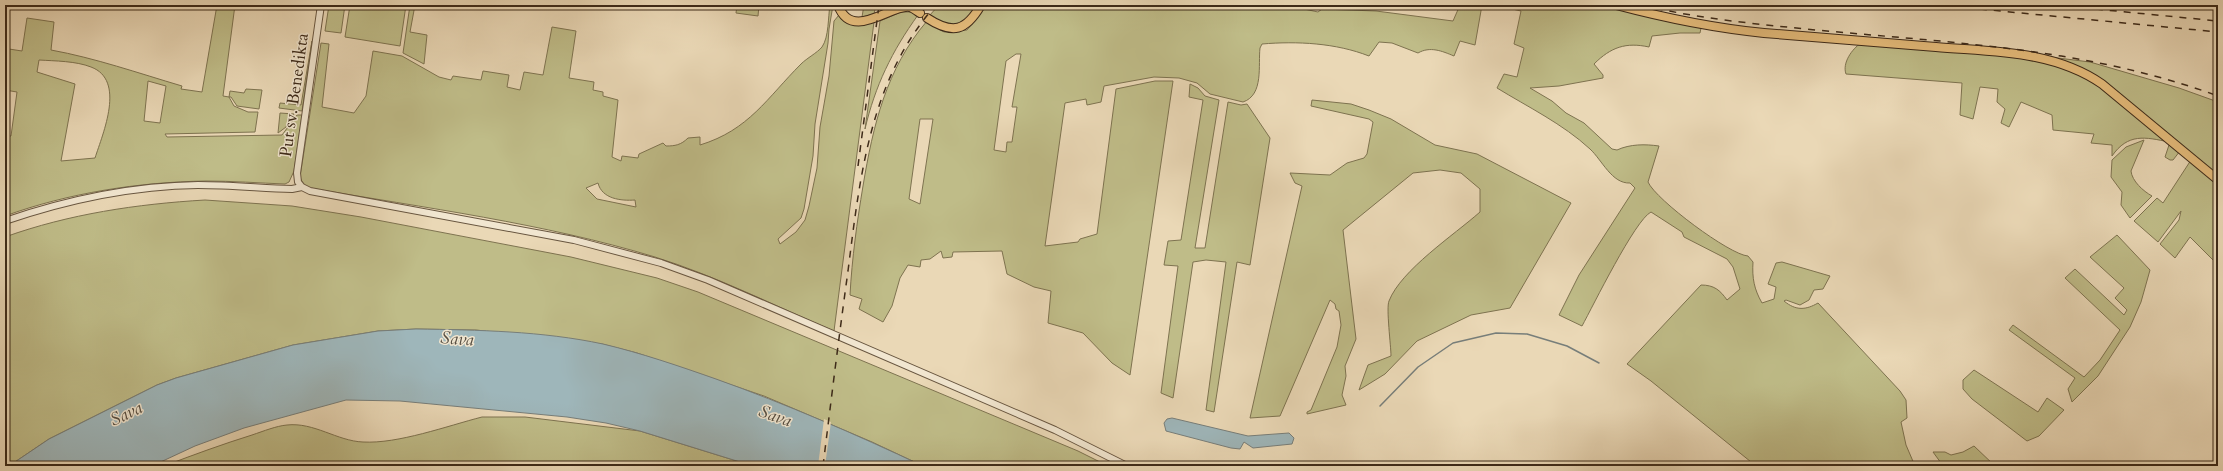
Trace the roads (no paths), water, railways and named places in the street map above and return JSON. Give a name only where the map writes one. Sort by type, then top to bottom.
[{"type":"main road","points":[[838,5],[844,14],[853,20],[871,20],[905,7],[913,8],[944,28],[956,28],[971,20],[981,5]]},
{"type":"main road","points":[[1616,5],[1665,18],[1718,27],[2044,58],[2064,63],[2090,76],[2133,108],[2218,180]]},
{"type":"street","name":"Put sv. Benedikta","points":[[302,187],[298,182],[297,173],[321,5]]},
{"type":"street","points":[[5,222],[64,204],[159,188],[196,185],[292,189],[302,187],[310,191],[574,240],[661,263],[708,280],[1049,427],[1127,466]]},
{"type":"water","name":"Sava","points":[[416,329],[533,334],[557,336],[603,344],[688,369],[716,379],[794,409],[923,466],[753,466],[640,431],[606,423],[567,417],[400,401],[346,400],[244,428],[195,446],[152,466],[9,466],[49,439],[157,385],[176,378],[293,345],[378,331]]},
{"type":"water","points":[[1172,418],[1248,436],[1289,433],[1294,438],[1292,444],[1253,448],[1244,442],[1240,449],[1231,448],[1166,431],[1164,423],[1167,419]]},
{"type":"waterway","points":[[1380,406],[1418,367],[1453,343],[1496,333],[1527,334],[1567,346],[1599,363]]},
{"type":"railway","points":[[858,166],[879,5]]},
{"type":"railway","points":[[823,466],[858,200],[872,130],[882,97],[896,64],[914,34],[936,5]]},
{"type":"railway","points":[[1642,5],[1685,14],[1728,20],[1816,30],[1969,44],[2069,57],[2119,67],[2169,80],[2218,96]]},
{"type":"railway","points":[[1938,5],[2218,32]]},
{"type":"railway","points":[[2054,5],[2218,21]]}]
